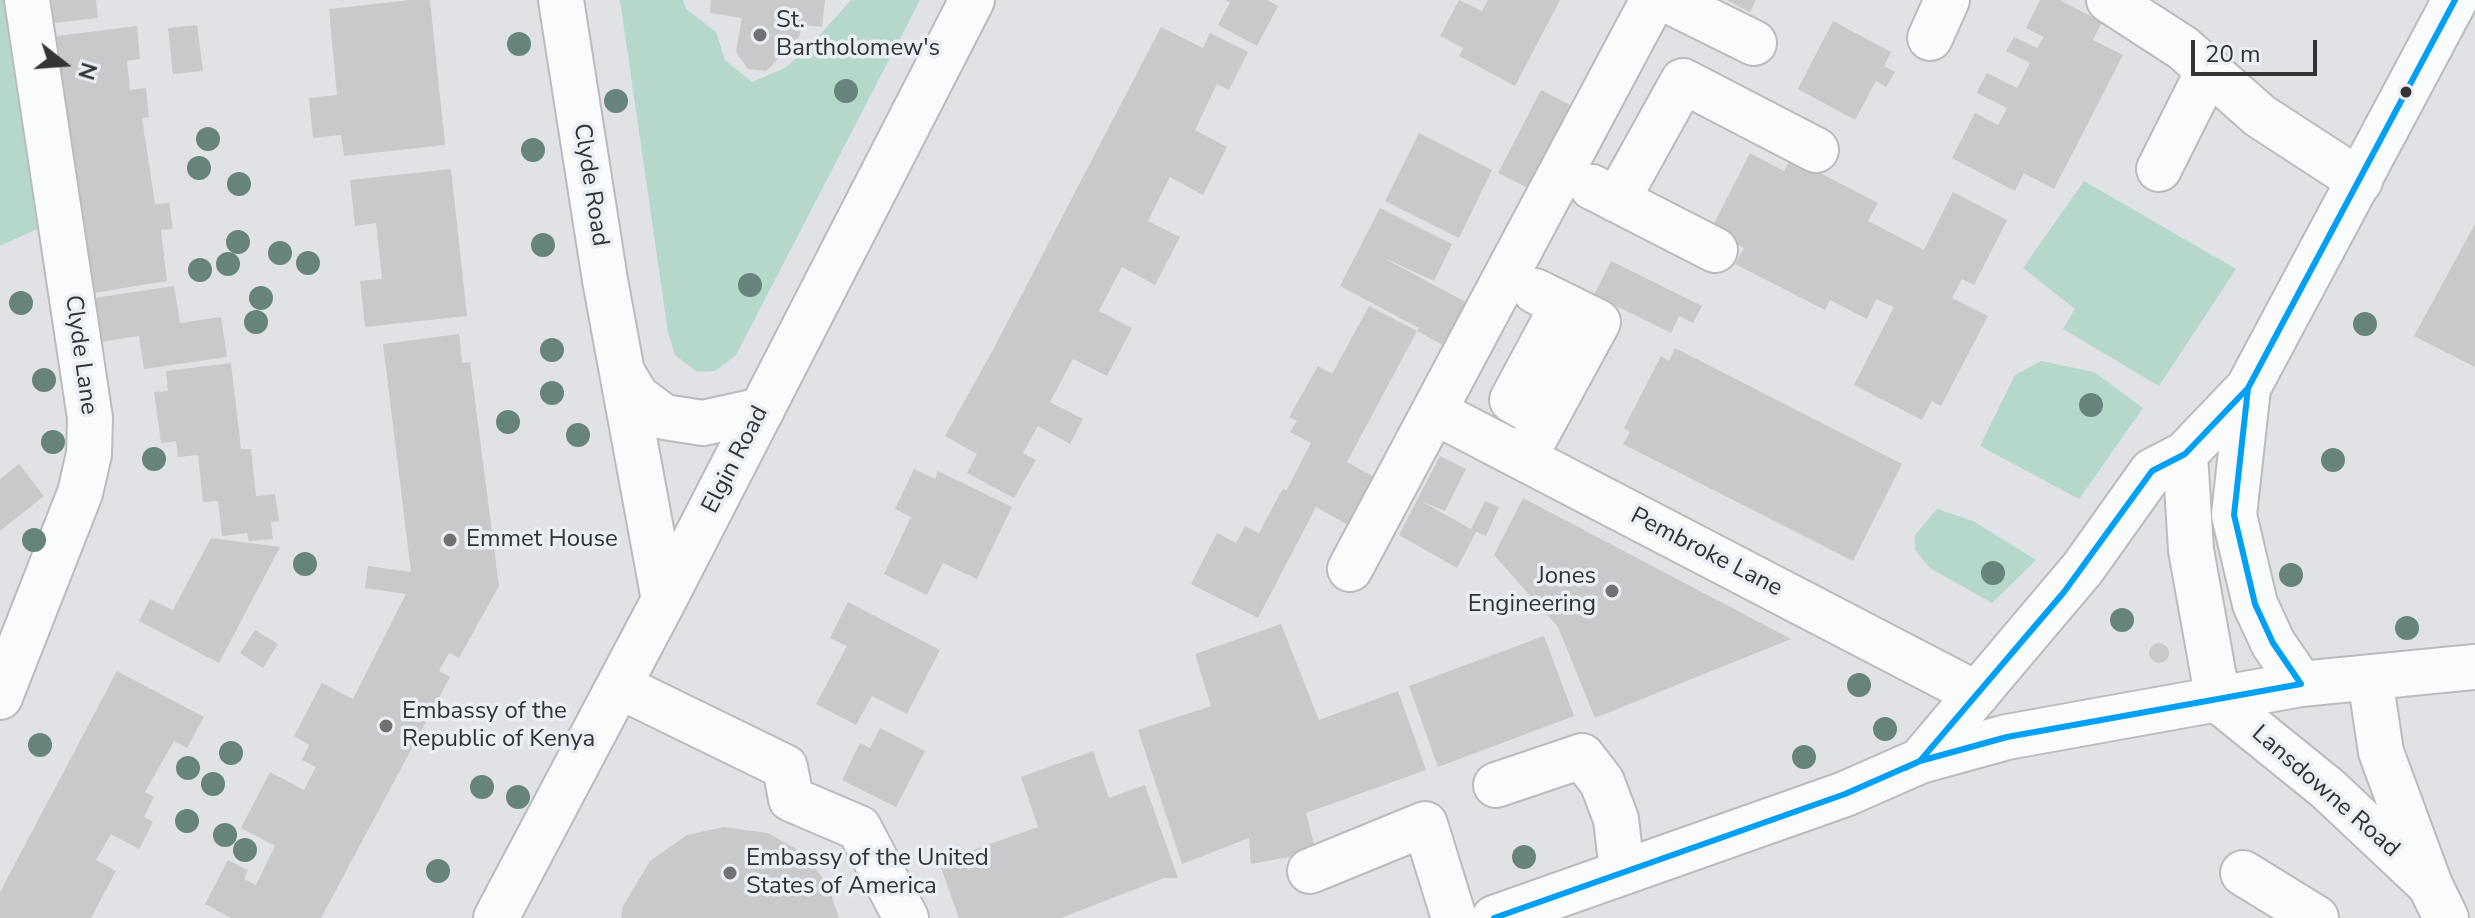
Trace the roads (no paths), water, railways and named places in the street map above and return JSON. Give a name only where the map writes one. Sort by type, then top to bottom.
[{"type":"street","name":"Clyde Lane","points":[[0,697],[80,493],[89,454],[90,418],[27,0]]},
{"type":"street","name":"Clyde Road","points":[[561,0],[621,370],[664,600]]},
{"type":"street","name":"Elgin Road","points":[[496,918],[664,600],[972,0]]},
{"type":"street","points":[[1350,569],[1653,0]]},
{"type":"street","points":[[1667,0],[1754,43]]},
{"type":"street","points":[[2109,0],[2183,48],[2260,116],[2360,181]]},
{"type":"street","points":[[1920,761],[2083,568],[2152,471],[2185,454],[2248,388],[2455,0]]},
{"type":"street","points":[[2159,169],[2209,69]]},
{"type":"street","points":[[1617,200],[1683,81],[1816,150]]},
{"type":"street","points":[[1562,172],[1715,250]]},
{"type":"street","points":[[1524,458],[1598,322],[1549,298]]},
{"type":"street","name":"Clyde Road","points":[[621,370],[637,397],[664,417],[703,423],[762,410]]},
{"type":"street","points":[[2248,388],[2234,515],[2255,604],[2273,643],[2301,684]]},
{"type":"street","name":"Pembroke Lane","points":[[1435,412],[1977,694]]},
{"type":"street","points":[[2185,454],[2191,550],[2218,700]]},
{"type":"street","points":[[1494,918],[1845,794],[1920,761],[2007,737],[2301,684],[2475,667]]},
{"type":"street","name":"Lansdowne Road","points":[[2370,678],[2381,752],[2438,902]]},
{"type":"street","points":[[619,686],[785,767],[791,799],[859,828],[906,918]]},
{"type":"street","name":"Lansdowne Road","points":[[2218,700],[2328,789],[2438,902]]},
{"type":"street","points":[[1496,785],[1582,756],[1602,782],[1616,819],[1622,871]]},
{"type":"street","points":[[1310,871],[1425,824],[1454,918]]},
{"type":"street","points":[[2243,873],[2316,918]]},
{"type":"place","name":"St. Bartholomew's","points":[[760,35]]},
{"type":"place","name":"Emmet House","points":[[450,540]]},
{"type":"place","name":"Jones Engineering","points":[[1612,591]]},
{"type":"place","name":"Embassy of the Republic of Kenya","points":[[386,726]]},
{"type":"place","name":"Embassy of the United States of America","points":[[730,873]]}]
